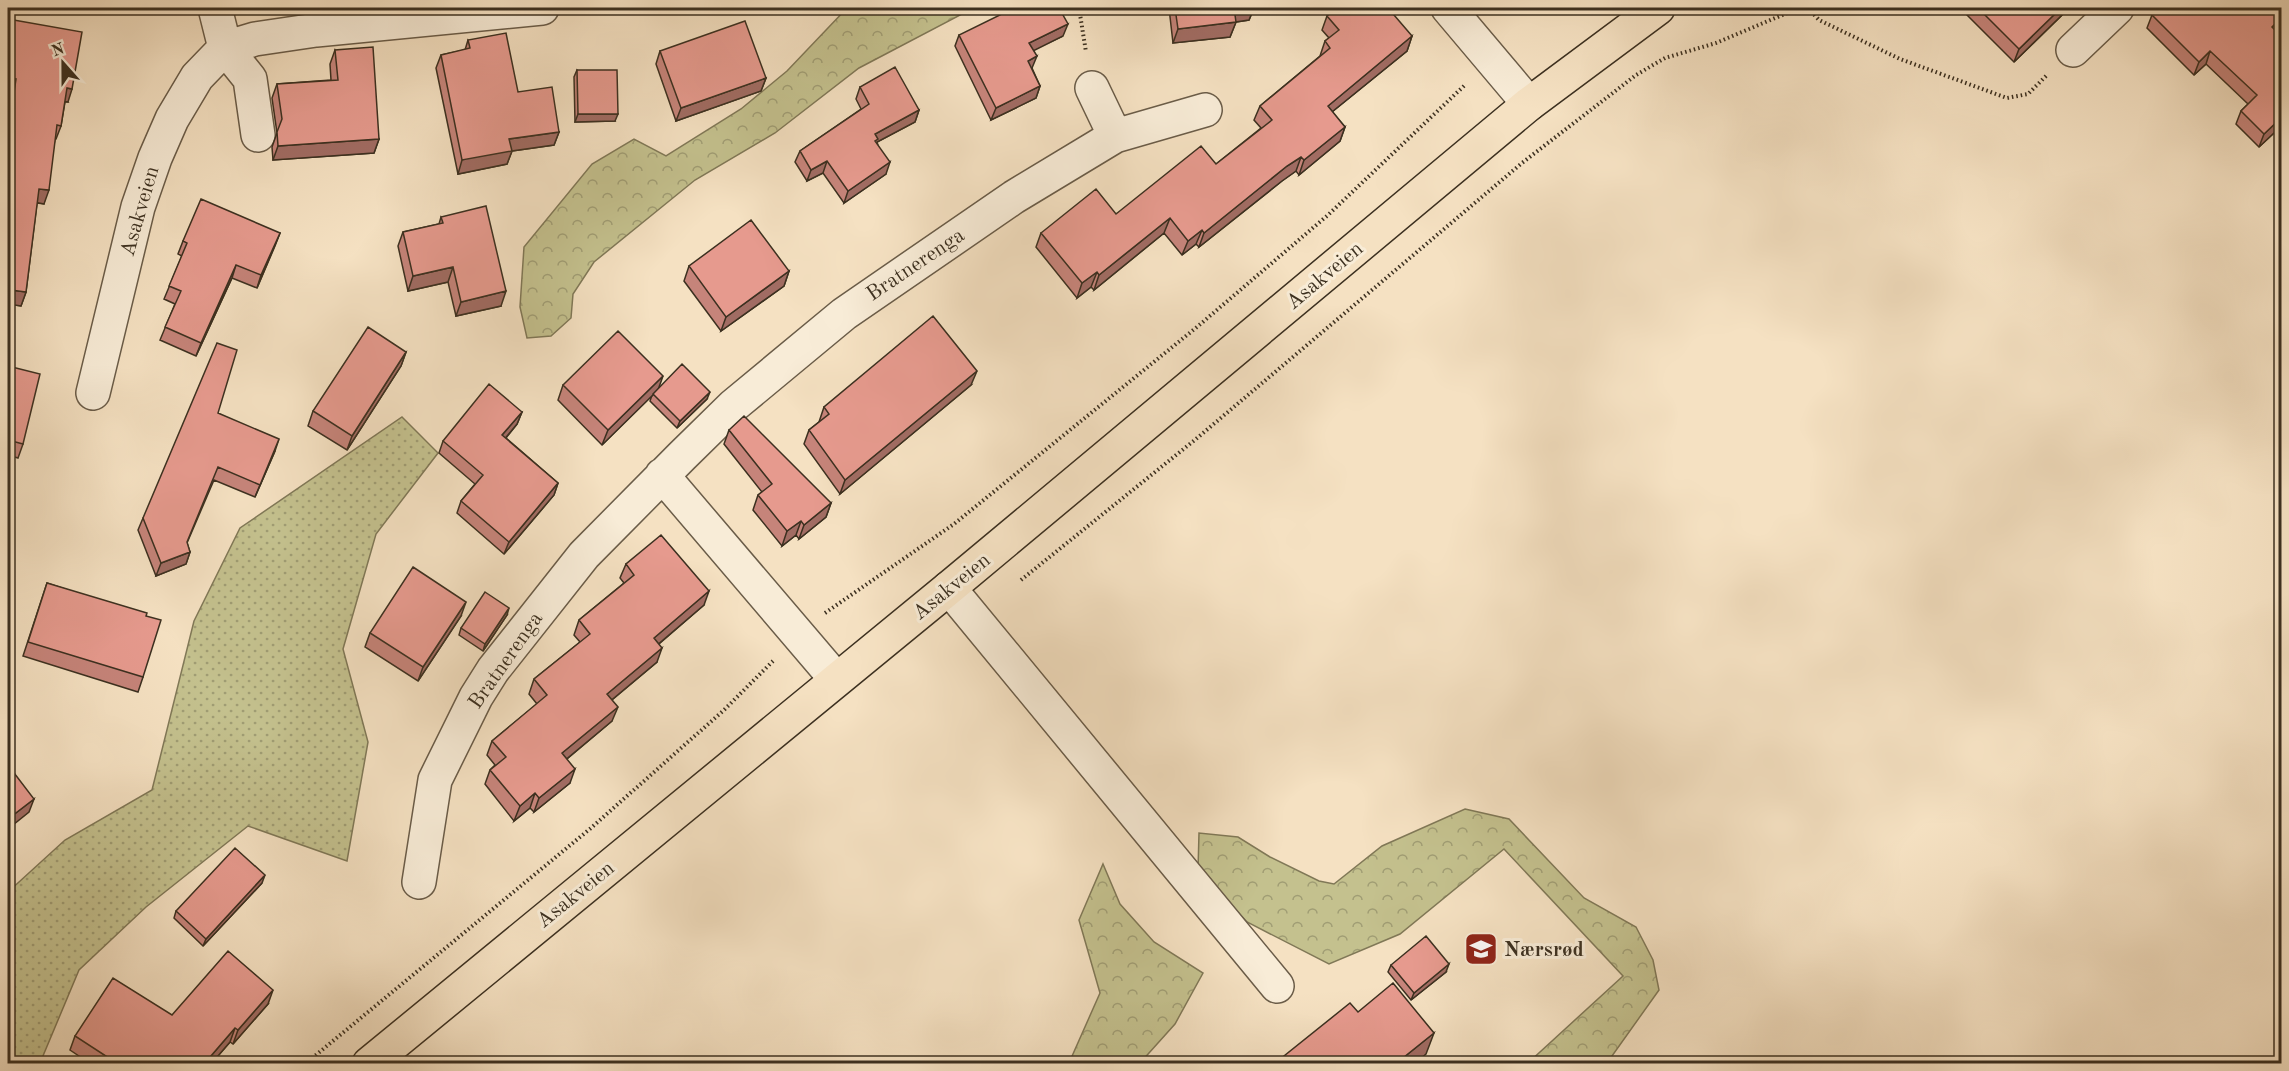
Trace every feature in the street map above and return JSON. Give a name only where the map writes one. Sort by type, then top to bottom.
[{"type":"main road","name":"Asakveien","points":[[369,1064],[836,678],[949,588],[1529,104],[1658,8]]},
{"type":"street","points":[[215,8],[225,48],[250,79],[258,135]]},
{"type":"street","name":"Asakveien","points":[[93,393],[138,207],[155,158],[171,119],[197,77],[225,48],[255,39],[316,30],[542,8]]},
{"type":"street","points":[[1448,8],[1529,104]]},
{"type":"street","points":[[2073,50],[2117,8]]},
{"type":"street","points":[[1092,88],[1115,136]]},
{"type":"street","name":"Bratnerenga","points":[[419,882],[435,780],[476,697],[493,670],[584,555],[733,406],[865,298],[1014,197],[1115,136],[1205,110]]},
{"type":"street","points":[[662,476],[836,678]]},
{"type":"street","points":[[949,588],[1276,986]]},
{"type":"path","points":[[1079,8],[1092,88]]},
{"type":"path","points":[[1018,581],[1196,440],[1522,163],[1636,75],[1665,58],[1716,43],[1799,8]]},
{"type":"path","points":[[1808,8],[1819,20],[1900,59],[2007,98],[2028,94],[2073,50]]},
{"type":"path","points":[[818,619],[959,520],[1083,416],[1197,327],[1328,215],[1432,114],[1473,78]]},
{"type":"path","points":[[305,1064],[591,828],[724,710],[778,656]]},
{"type":"green space","points":[[847,8],[969,8],[966,12],[859,68],[775,133],[695,180],[594,262],[573,294],[571,318],[551,336],[527,338],[520,307],[524,247],[592,164],[634,139],[666,156],[741,109],[787,71]]},
{"type":"green space","points":[[402,417],[438,453],[376,534],[343,649],[368,742],[347,861],[248,826],[146,907],[79,970],[40,1063],[8,1063],[8,892],[65,840],[152,790],[194,621],[240,528]]},
{"type":"green space","points":[[1465,809],[1509,819],[1584,898],[1636,927],[1653,960],[1659,990],[1607,1063],[1528,1063],[1623,976],[1504,849],[1400,934],[1329,964],[1247,922],[1198,870],[1199,833],[1238,837],[1270,857],[1319,881],[1334,884],[1382,846]]},
{"type":"green space","points":[[1103,864],[1120,904],[1154,942],[1203,973],[1175,1024],[1140,1063],[1069,1063],[1100,993],[1079,920]]},
{"type":"building","points":[[1014,8],[1059,8],[1068,24],[1029,43],[1037,56],[1028,61],[1040,86],[996,108],[959,35]]},
{"type":"building","points":[[1175,8],[1234,8],[1236,22],[1178,29]]},
{"type":"building","points":[[1337,8],[1388,8],[1412,36],[1328,106],[1345,127],[1304,160],[1301,157],[1287,166],[1204,233],[1202,230],[1188,241],[1170,218],[1099,275],[1097,272],[1082,283],[1041,233],[1096,189],[1116,214],[1201,146],[1216,164],[1272,120],[1260,106],[1330,48],[1325,41],[1339,30],[1327,16]]},
{"type":"building","points":[[1978,8],[2061,8],[2019,49]]},
{"type":"building","points":[[2160,8],[2228,8],[2232,12],[2237,8],[2282,8],[2282,17],[2272,27],[2282,37],[2282,120],[2280,119],[2264,134],[2241,111],[2257,95],[2210,51],[2199,62],[2152,15]]},
{"type":"building","points":[[8,19],[82,32],[72,89],[67,88],[61,126],[57,125],[49,190],[39,189],[26,292],[11,290],[8,304],[8,134],[16,79],[8,78]]},
{"type":"building","points":[[745,21],[766,78],[681,108],[660,51]]},
{"type":"building","points":[[506,33],[518,92],[552,87],[559,132],[509,139],[512,151],[462,160],[441,55],[470,48],[468,40]]},
{"type":"building","points":[[373,47],[379,139],[278,146],[277,132],[282,119],[277,84],[338,80],[335,50]]},
{"type":"building","points":[[895,67],[919,110],[875,134],[878,139],[875,141],[890,162],[848,191],[827,161],[811,170],[800,151],[869,104],[860,87]]},
{"type":"building","points":[[577,70],[617,70],[618,114],[578,114]]},
{"type":"building","points":[[201,199],[280,233],[261,275],[236,265],[201,343],[165,327],[181,291],[169,286],[187,243],[183,241]]},
{"type":"building","points":[[486,206],[506,291],[461,302],[453,267],[413,276],[403,232],[443,223],[441,217]]},
{"type":"building","points":[[751,220],[789,271],[726,317],[689,266]]},
{"type":"building","points":[[933,316],[977,371],[845,480],[809,430],[829,414],[824,407]]},
{"type":"building","points":[[368,327],[406,352],[352,436],[313,411]]},
{"type":"building","points":[[618,331],[663,376],[608,430],[563,385]]},
{"type":"building","points":[[217,343],[237,350],[218,413],[279,439],[260,485],[218,467],[187,542],[190,552],[161,563],[143,518]]},
{"type":"building","points":[[682,364],[710,392],[680,421],[653,394]]},
{"type":"building","points":[[8,366],[40,374],[23,444],[8,440]]},
{"type":"building","points":[[489,384],[522,412],[502,435],[558,483],[509,542],[461,501],[483,475],[443,441]]},
{"type":"building","points":[[744,416],[831,503],[804,525],[801,521],[787,531],[758,495],[772,484],[729,430]]},
{"type":"building","points":[[661,535],[709,591],[654,638],[662,648],[607,694],[618,707],[562,753],[575,769],[539,798],[535,793],[520,806],[490,770],[506,757],[492,741],[547,695],[534,679],[590,634],[579,620],[634,575],[626,564]]},
{"type":"building","points":[[413,567],[466,602],[423,667],[370,633]]},
{"type":"building","points":[[47,583],[147,613],[146,616],[161,620],[143,677],[28,642]]},
{"type":"building","points":[[485,592],[509,608],[485,644],[461,628]]},
{"type":"building","points":[[8,765],[34,799],[8,819]]},
{"type":"building","points":[[235,848],[265,875],[206,939],[176,911]]},
{"type":"building","points":[[1426,936],[1449,964],[1414,993],[1391,965]]},
{"type":"building","points":[[228,951],[273,990],[238,1030],[235,1028],[204,1064],[109,1064],[112,1060],[75,1036],[113,978],[172,1015]]},
{"type":"building","points":[[1393,983],[1434,1033],[1398,1062],[1399,1064],[1274,1064],[1350,1003],[1358,1012]]},
{"type":"place","name":"Nærsrød","points":[[1481,949]]}]
